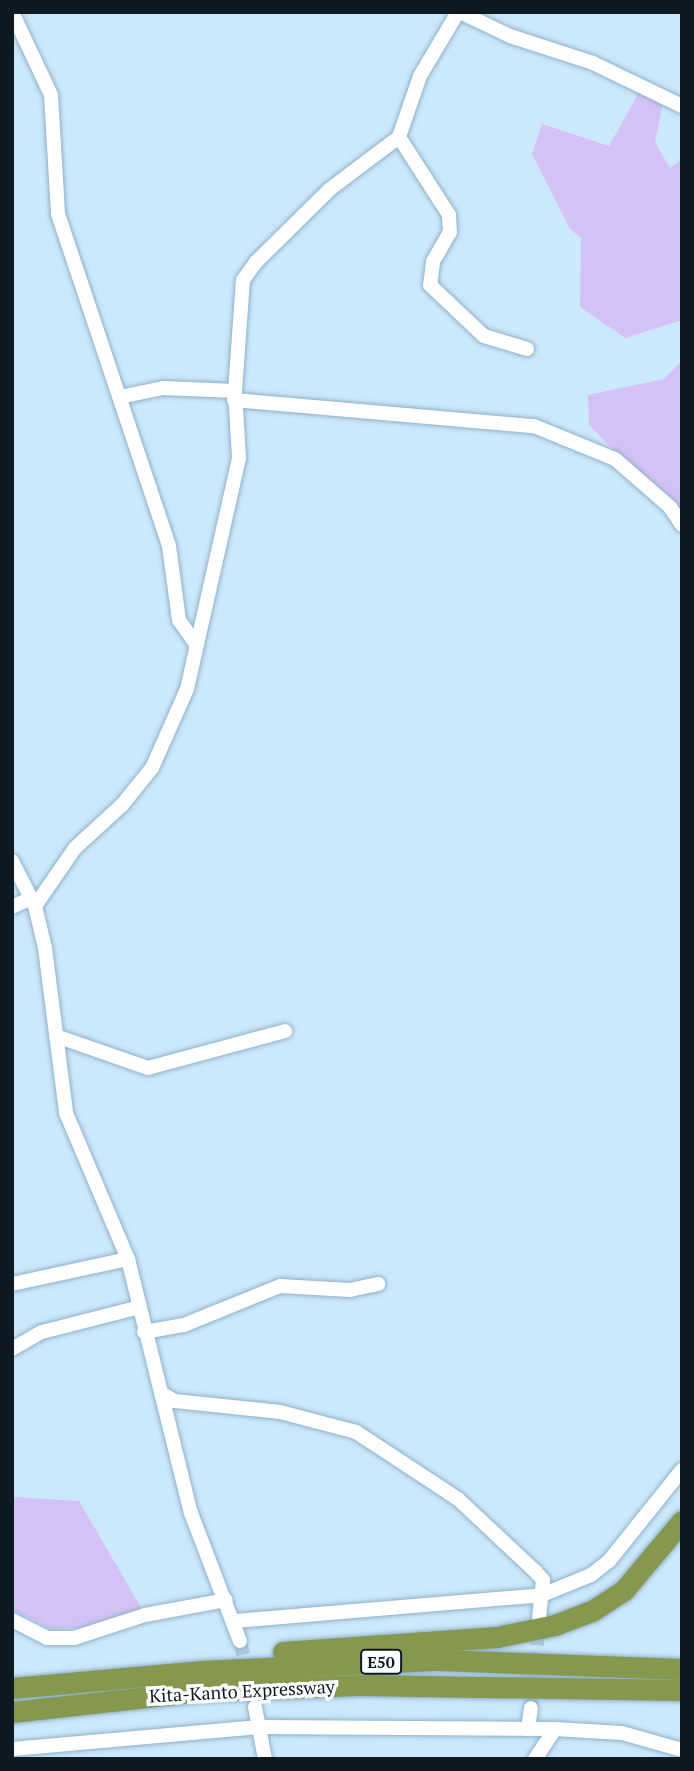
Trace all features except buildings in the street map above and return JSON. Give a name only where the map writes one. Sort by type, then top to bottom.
[{"type":"highway","points":[[80,1682],[202,1660],[535,1631],[592,1611],[624,1590],[682,1521]]},
{"type":"highway","name":"Kita-Kanto Expressway","points":[[14,1688],[439,1660],[682,1669]]},
{"type":"highway","points":[[359,1685],[447,1695],[682,1705]]},
{"type":"highway","name":"Kita-Kanto Expressway","points":[[17,1711],[204,1691],[359,1685],[682,1690]]},
{"type":"street","points":[[12,12],[51,95],[58,214],[169,546],[179,620],[196,644]]},
{"type":"street","points":[[12,907],[33,902],[75,848],[122,806],[152,768],[187,689],[239,458],[234,396],[243,281],[256,262],[330,189],[399,136],[420,76],[459,12],[510,36],[593,63],[682,106]]},
{"type":"street","points":[[399,136],[449,215],[450,232],[433,262],[430,285],[484,336],[527,349]]},
{"type":"street","points":[[120,397],[163,388],[534,426],[615,459],[670,507],[682,525]]},
{"type":"street","points":[[12,861],[33,902],[66,1113],[128,1259],[191,1513],[235,1620],[240,1641]]},
{"type":"street","points":[[56,1036],[148,1068],[285,1031]]},
{"type":"street","points":[[12,1284],[128,1259]]},
{"type":"street","points":[[144,1332],[184,1325],[280,1286],[350,1290],[377,1284]]},
{"type":"street","points":[[12,1349],[61,1325],[139,1307]]},
{"type":"street","points":[[161,1393],[175,1401],[280,1412],[356,1432],[458,1499],[543,1580],[539,1616]]},
{"type":"street","points":[[235,1620],[541,1595],[591,1575],[608,1561],[682,1470]]},
{"type":"street","points":[[12,1620],[47,1637],[74,1638],[145,1615],[226,1600]]},
{"type":"street","points":[[255,1706],[265,1759]]},
{"type":"street","points":[[528,1729],[531,1708]]},
{"type":"street","points":[[12,1749],[259,1727],[555,1729],[622,1733],[682,1750]]},
{"type":"street","points":[[535,1759],[555,1729]]},
{"type":"shaded area","points":[[642,87],[664,98],[655,142],[670,168],[682,159],[682,320],[625,338],[580,307],[581,238],[570,229],[532,154],[542,124],[609,146]]},
{"type":"shaded area","points":[[682,361],[682,525],[670,507],[589,425],[588,395],[664,379]]},
{"type":"shaded area","points":[[12,1497],[79,1501],[146,1616],[145,1625],[51,1629],[12,1610]]},
{"type":"tunnel","points":[[531,1708],[539,1621]]},
{"type":"tunnel","points":[[240,1641],[248,1677]]}]
